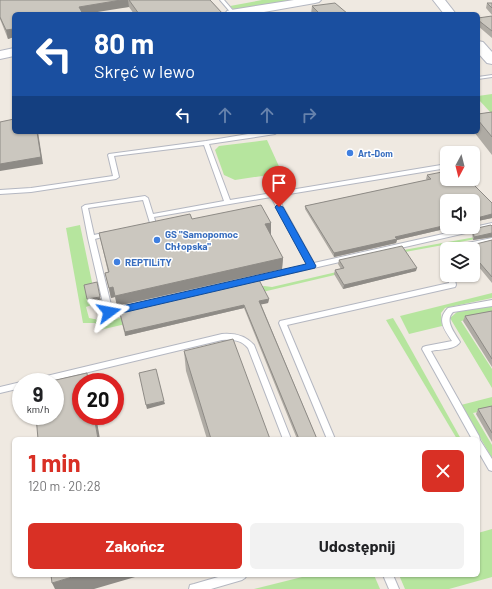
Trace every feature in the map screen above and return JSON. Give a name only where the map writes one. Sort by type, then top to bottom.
[{"type":"street","points":[[245,12],[315,0]]},
{"type":"street","points":[[438,0],[448,12]]},
{"type":"street","points":[[480,49],[492,60]]},
{"type":"street","points":[[0,55],[12,52]]},
{"type":"lane","points":[[222,0],[231,12]]},
{"type":"lane","points":[[480,78],[492,76]]},
{"type":"lane","points":[[0,192],[31,190],[116,177],[111,155],[206,143],[246,134]]},
{"type":"lane","points":[[206,143],[228,203]]},
{"type":"lane","points":[[150,216],[440,167]]},
{"type":"lane","points":[[273,196],[312,266]]},
{"type":"lane","points":[[138,228],[153,224],[145,198],[85,207],[109,312],[492,224]]},
{"type":"lane","points":[[91,238],[114,233]]},
{"type":"lane","points":[[480,242],[492,240]]},
{"type":"lane","points":[[330,437],[283,323],[453,284],[453,282]]},
{"type":"lane","points":[[475,437],[426,349],[454,344],[456,342],[445,319],[448,312],[451,310],[492,303]]},
{"type":"lane","points":[[64,375],[222,337],[236,337],[243,339],[251,347],[286,437]]},
{"type":"lane","points":[[0,390],[12,387]]},
{"type":"lane","points":[[480,446],[492,467]]},
{"type":"lane","points":[[194,589],[235,577]]},
{"type":"lane","points":[[389,577],[394,589]]},
{"type":"green space","points":[[262,0],[298,0],[236,11],[230,6]]},
{"type":"green space","points":[[492,94],[492,114],[480,101],[480,96]]},
{"type":"green space","points":[[267,140],[282,173],[235,180],[224,175],[215,150],[219,146]]},
{"type":"green space","points":[[80,225],[93,287],[88,303],[96,301],[97,303],[86,307],[89,318],[109,322],[111,320],[264,286],[272,287],[371,264],[376,255],[440,243],[440,246],[378,257],[373,266],[100,330],[95,323],[83,323],[66,228]]},
{"type":"green space","points":[[492,234],[492,236],[459,242],[448,242]]},
{"type":"green space","points":[[492,293],[492,298],[445,308],[441,313],[442,326],[409,334],[400,316]]},
{"type":"green space","points":[[492,306],[492,315],[461,321],[492,369],[492,388],[450,318],[457,312]]},
{"type":"green space","points":[[393,318],[460,437],[456,437],[386,320]]},
{"type":"green space","points":[[492,397],[492,409],[473,413],[492,445],[492,458],[480,437],[461,405]]},
{"type":"green space","points":[[492,529],[492,577],[449,589],[405,589],[400,577],[480,577],[480,532]]},
{"type":"green space","points":[[302,577],[375,577],[380,589],[254,589]]},
{"type":"building","points":[[0,0],[121,0],[79,7],[82,12],[12,12],[12,29],[6,30],[0,17]]},
{"type":"building","points":[[129,0],[210,0],[221,12],[138,12]]},
{"type":"building","points":[[335,3],[346,12],[318,12],[312,6]]},
{"type":"building","points":[[487,3],[492,3],[492,8]]},
{"type":"building","points":[[492,16],[492,31],[480,22],[480,18]]},
{"type":"building","points":[[492,112],[492,137],[480,122],[480,114]]},
{"type":"building","points":[[12,119],[12,134],[37,134],[41,157],[0,164],[0,122]]},
{"type":"building","points":[[440,172],[440,186],[475,186],[492,203],[492,214],[480,217],[480,194],[440,194],[440,227],[395,237],[397,239],[334,253],[305,206],[431,179],[427,175]]},
{"type":"building","points":[[261,205],[271,223],[265,224],[283,258],[115,296],[113,287],[109,288],[105,273],[109,272],[99,233],[190,214],[192,219]]},
{"type":"building","points":[[491,225],[492,233],[474,237],[474,234],[480,234],[480,227]]},
{"type":"building","points":[[492,240],[492,277],[480,263],[480,243]]},
{"type":"building","points":[[402,246],[417,268],[344,285],[335,270],[344,268],[339,260]]},
{"type":"building","points":[[258,278],[269,299],[259,301],[316,437],[298,437],[244,305],[125,332],[119,310]]},
{"type":"building","points":[[97,282],[100,297],[87,299],[84,285]]},
{"type":"building","points":[[492,311],[492,359],[465,316]]},
{"type":"building","points":[[233,339],[269,437],[210,437],[184,351]]},
{"type":"building","points":[[156,369],[164,401],[146,405],[139,373]]},
{"type":"building","points":[[72,376],[72,425],[96,425],[98,437],[38,437],[37,425],[64,425],[64,378]]},
{"type":"building","points":[[492,406],[492,433],[478,409]]},
{"type":"building","points":[[51,577],[72,577],[52,583]]},
{"type":"place","name":"Art-Dom","points":[[350,153]]},
{"type":"place","name":"GS \"Samopomoc Chłopska\"","points":[[157,240]]},
{"type":"place","name":"REPTILiTY","points":[[117,262]]},
{"type":"route","points":[[109,312],[312,266],[279,207]]}]
